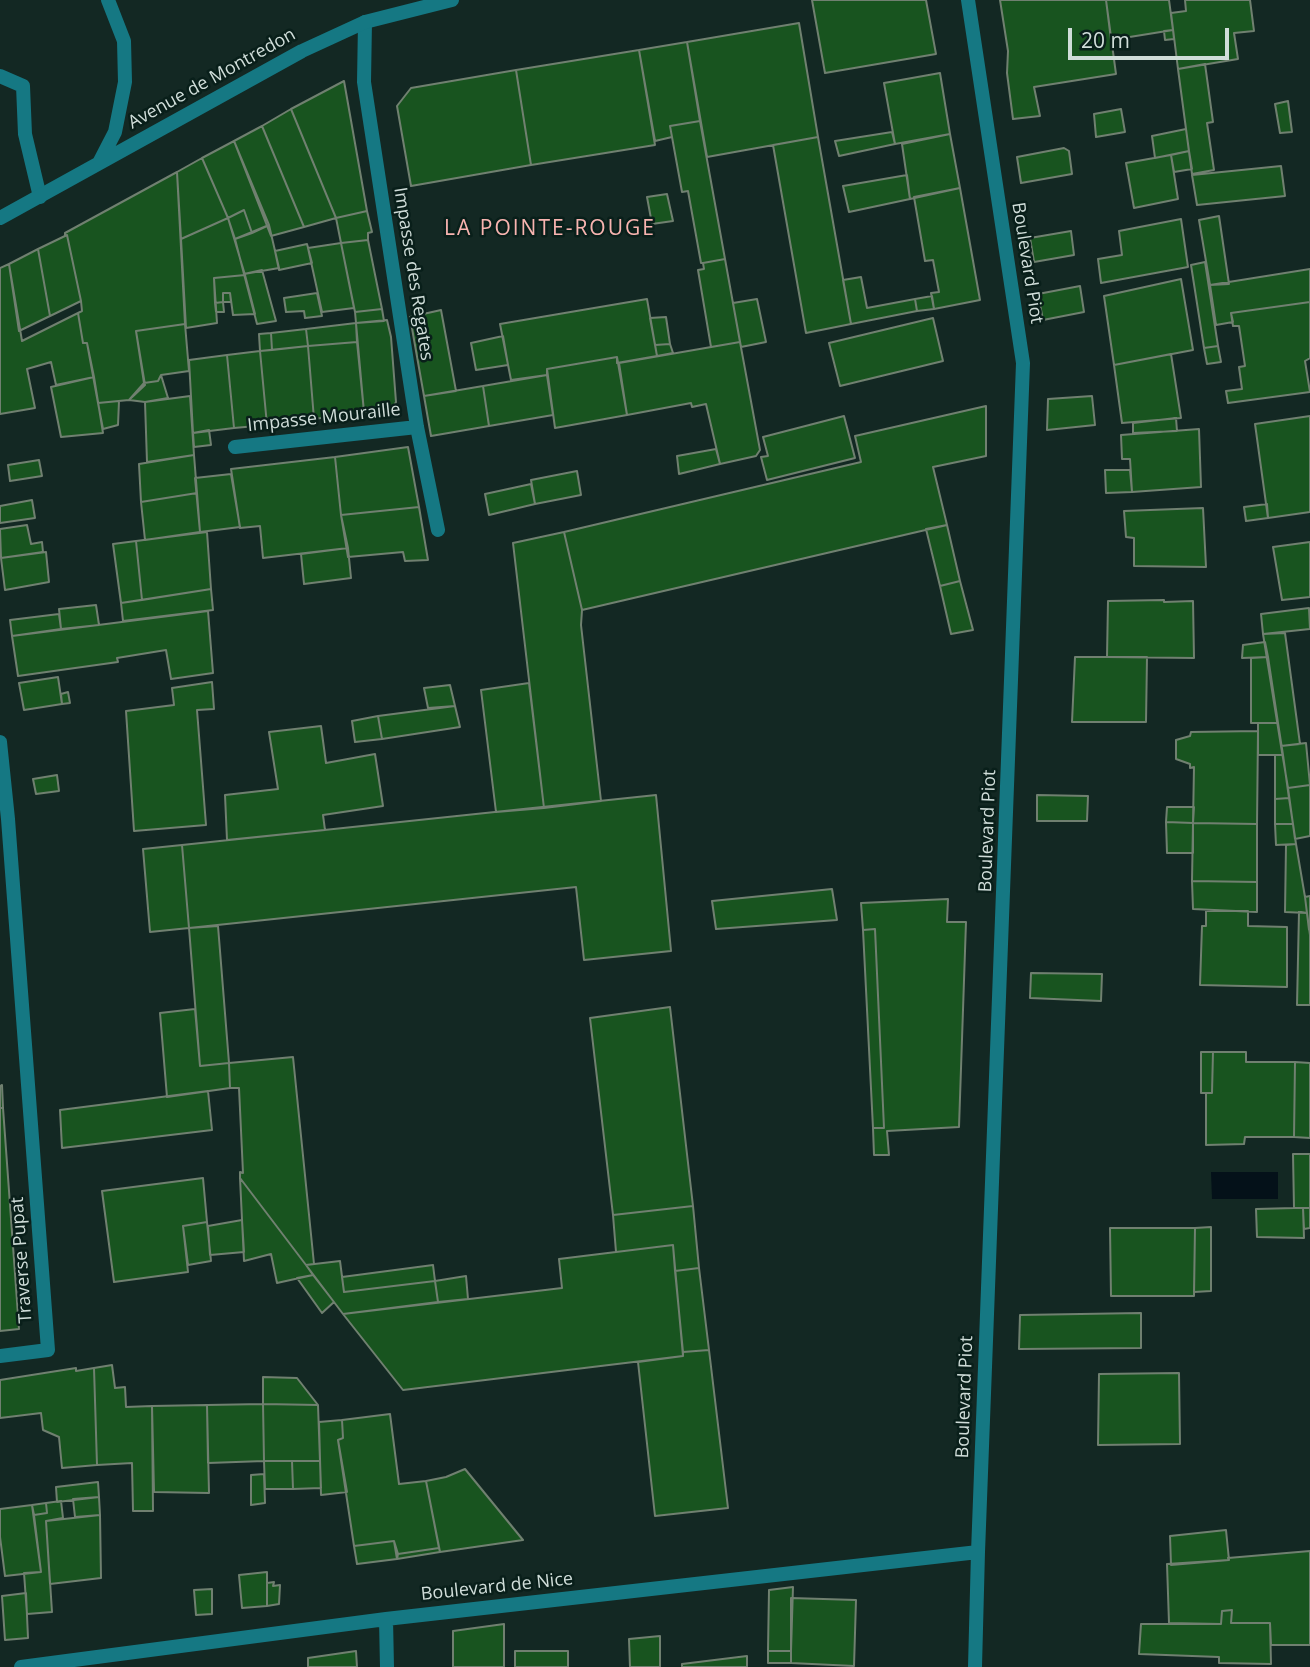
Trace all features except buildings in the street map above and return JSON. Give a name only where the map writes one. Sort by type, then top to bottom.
[{"type":"street","points":[[98,164],[115,132],[125,82],[124,41],[108,0]]},
{"type":"street","name":"Avenue de Montredon","points":[[0,218],[302,51],[365,22],[452,0]]},
{"type":"street","name":"Boulevard Piot","points":[[968,0],[1023,363],[975,1667]]},
{"type":"street","name":"Impasse des Regates","points":[[365,22],[364,82],[417,427],[438,530]]},
{"type":"street","points":[[0,76],[23,86],[25,134],[40,197]]},
{"type":"street","name":"Impasse Mouraille","points":[[235,447],[417,427]]},
{"type":"street","name":"Traverse Pupat","points":[[0,743],[48,1350],[0,1356]]},
{"type":"street","name":"Boulevard de Nice","points":[[21,1667],[386,1619],[978,1552]]},
{"type":"street","points":[[386,1619],[387,1667]]},
{"type":"shaded area","points":[[1211,1172],[1278,1172],[1278,1199],[1212,1199]]},
{"type":"district","name":"LA POINTE-ROUGE","points":[[550,229]]}]
